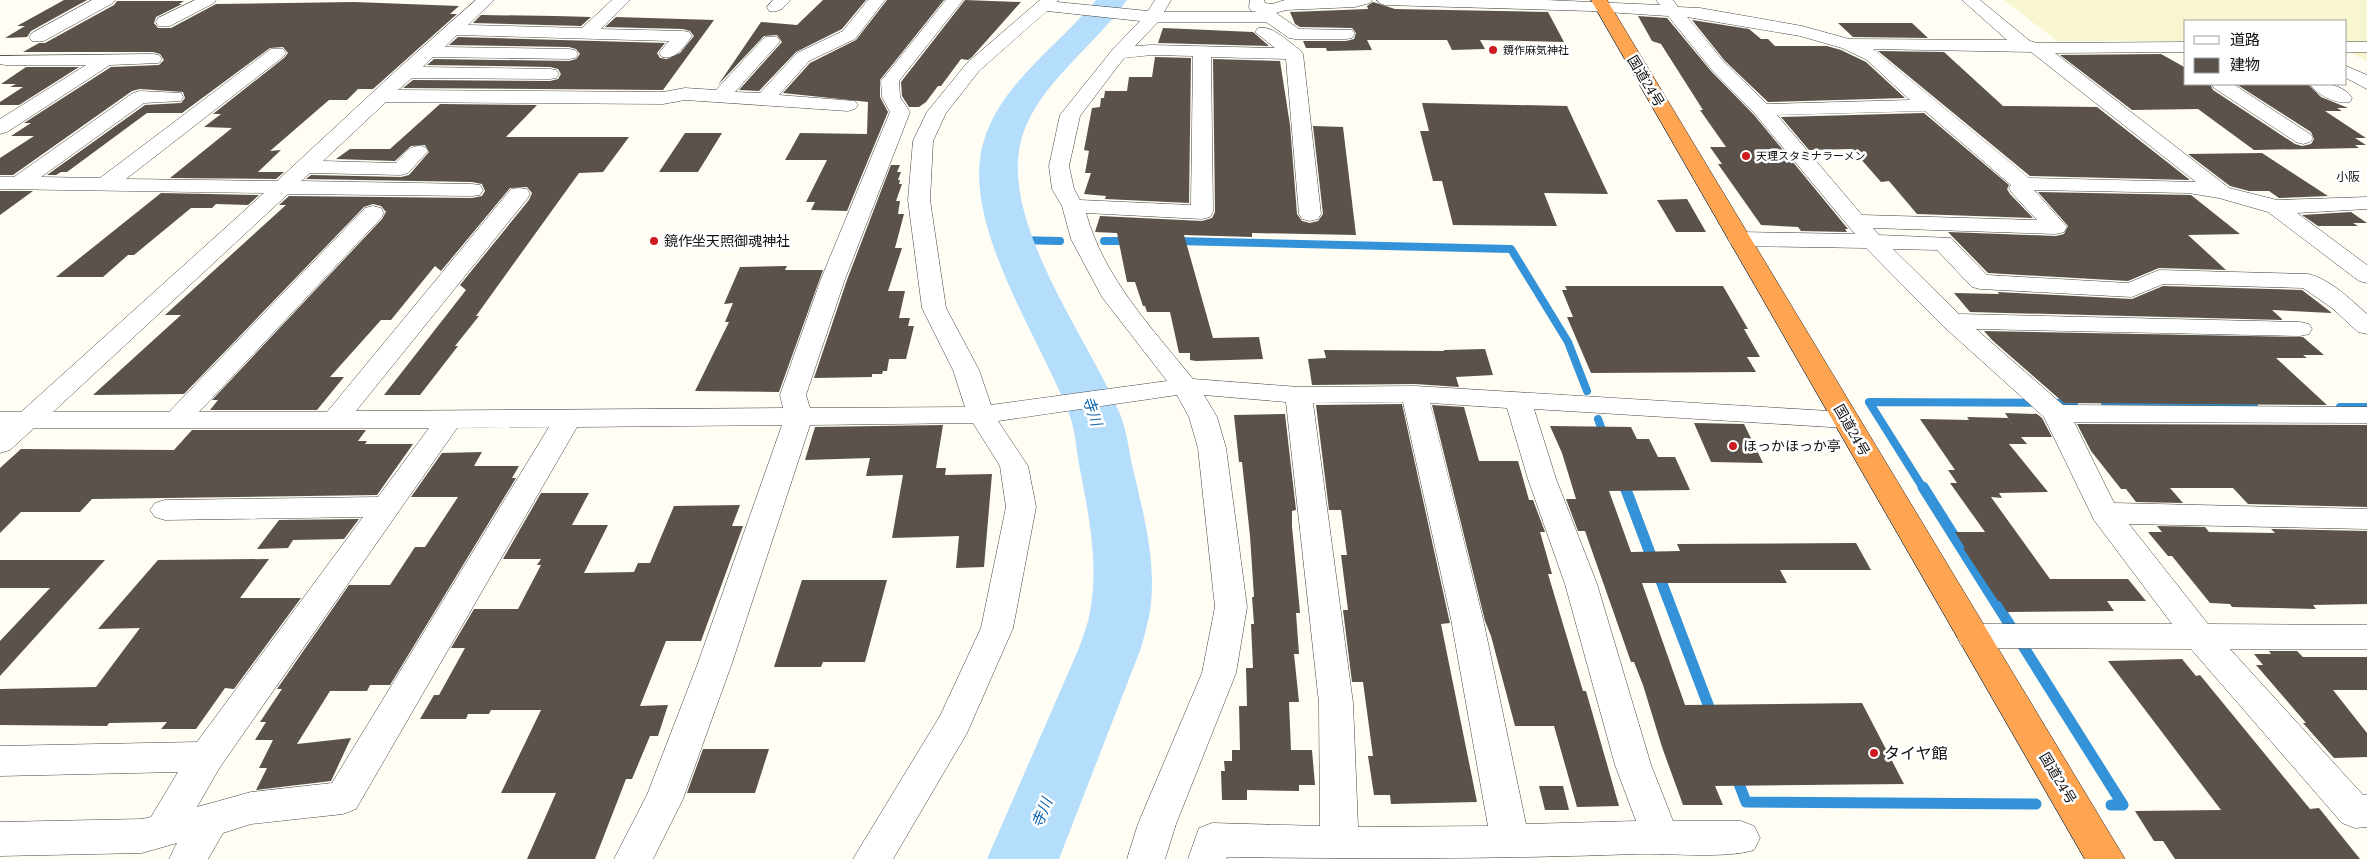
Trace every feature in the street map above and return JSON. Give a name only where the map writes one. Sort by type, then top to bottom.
[{"type":"highway","name":"国道24号","points":[[1601,4],[2106,859]]},
{"type":"street","points":[[2,61],[33,40],[99,2],[107,0]]},
{"type":"street","points":[[164,22],[208,0]]},
{"type":"street","points":[[0,444],[177,286],[379,96],[486,0]]},
{"type":"street","points":[[528,96],[622,0]]},
{"type":"street","points":[[765,99],[803,57],[849,35],[878,0]]},
{"type":"street","points":[[633,859],[664,799],[716,663],[793,436],[798,416],[793,395],[833,279],[884,158],[900,112],[891,97],[890,80],[955,0]]},
{"type":"street","points":[[1257,0],[1257,7],[1272,13],[1296,34],[1346,34]]},
{"type":"street","points":[[1384,0],[1668,5],[1700,13],[1802,31],[1848,44],[1873,56],[1927,106],[1939,111],[2019,181],[2026,184],[2188,187],[2221,192],[2276,207],[2367,204]]},
{"type":"street","points":[[1970,0],[2221,192]]},
{"type":"street","points":[[1183,18],[1272,13],[1284,5],[1358,1]]},
{"type":"street","points":[[872,859],[955,723],[997,628],[1021,507],[1014,466],[990,413],[934,308],[918,200],[923,141],[937,112],[973,67],[1047,4],[1153,11],[1183,18],[1251,24],[1294,54],[1310,214]]},
{"type":"street","points":[[1668,5],[1718,66],[1762,110],[1873,242],[1952,321],[2056,413],[2104,513],[2199,636],[2355,812],[2367,811]]},
{"type":"street","points":[[1146,859],[1157,824],[1219,673],[1231,607],[1212,448],[1203,417],[1177,386],[1114,297],[1082,239],[1073,206],[1063,189],[1059,166],[1070,114],[1153,11]]},
{"type":"street","points":[[452,30],[683,36],[668,53]]},
{"type":"street","points":[[721,96],[771,41]]},
{"type":"street","points":[[1848,44],[2184,47]]},
{"type":"street","points":[[2166,47],[2184,59]]},
{"type":"street","points":[[2347,47],[2367,47]]},
{"type":"street","points":[[1119,54],[1152,50],[1294,54]]},
{"type":"street","points":[[1073,206],[1202,212],[1202,51]]},
{"type":"street","points":[[427,52],[569,54]]},
{"type":"street","points":[[106,184],[277,53]]},
{"type":"street","points":[[0,128],[107,59]]},
{"type":"street","points":[[2,61],[153,59]]},
{"type":"street","points":[[405,72],[550,74]]},
{"type":"street","points":[[2347,72],[2367,83]]},
{"type":"street","points":[[2223,85],[2303,138]]},
{"type":"street","points":[[2321,85],[2343,98]]},
{"type":"street","points":[[379,96],[663,98],[685,94],[848,105]]},
{"type":"street","points":[[9,183],[140,97],[174,97]]},
{"type":"street","points":[[1762,110],[1927,106]]},
{"type":"street","points":[[114,115],[147,115]]},
{"type":"street","points":[[303,167],[401,169],[418,151]]},
{"type":"street","points":[[9,183],[283,186],[305,189],[472,190]]},
{"type":"street","points":[[1857,221],[2056,227],[2020,188],[2026,184]]},
{"type":"street","points":[[335,420],[520,194]]},
{"type":"street","points":[[2276,207],[2367,276]]},
{"type":"street","points":[[177,419],[373,213]]},
{"type":"street","points":[[1739,239],[1943,243],[1980,282],[2132,290],[2159,277],[2308,281],[2341,303],[2367,327]]},
{"type":"street","points":[[1952,321],[2300,330]]},
{"type":"street","points":[[0,420],[335,420],[990,413],[1177,386],[1299,394],[1414,394],[1846,420]]},
{"type":"street","points":[[1299,394],[1336,703],[1339,842]]},
{"type":"street","points":[[1414,394],[1467,618],[1510,841]]},
{"type":"street","points":[[1518,400],[1542,480],[1580,584],[1634,764],[1661,837]]},
{"type":"street","points":[[2056,413],[2367,415]]},
{"type":"street","points":[[0,839],[142,836],[164,829],[210,821],[251,808],[343,798],[569,417]]},
{"type":"street","points":[[164,829],[207,757],[449,419]]},
{"type":"street","points":[[165,510],[386,507]]},
{"type":"street","points":[[2104,513],[2367,519]]},
{"type":"street","points":[[1973,636],[2367,637]]},
{"type":"street","points":[[0,761],[207,757]]},
{"type":"street","points":[[188,859],[210,821]]},
{"type":"street","points":[[1207,859],[1212,840],[1339,842],[1400,852],[1510,841],[1620,848],[1661,837],[1741,838]]},
{"type":"shaded area","points":[[2004,0],[2367,0],[2367,62],[2347,51],[2347,20],[2184,20],[2184,41],[2057,41]]},
{"type":"building","points":[[64,0],[87,0],[31,31],[27,37],[5,38],[25,26],[17,26]]},
{"type":"building","points":[[823,0],[866,0],[842,29],[796,52],[759,91],[739,90],[782,42],[777,35],[764,36],[718,85],[761,22],[797,25]]},
{"type":"building","points":[[887,0],[944,0],[880,80],[880,97],[888,112],[847,211],[811,210],[815,202],[806,202],[827,160],[785,160],[800,133],[867,134],[868,102],[783,93],[810,63],[856,40]]},
{"type":"building","points":[[965,0],[1021,2],[972,57],[968,60],[961,59],[941,86],[938,86],[926,102],[919,107],[909,107],[902,96],[901,82]]},
{"type":"building","points":[[117,1],[184,1],[179,4],[182,4],[156,17],[154,23],[158,28],[171,28],[216,4],[354,2],[459,6],[450,14],[457,14],[373,89],[358,89],[347,100],[329,100],[270,151],[281,150],[258,172],[284,172],[276,179],[170,178],[232,128],[204,127],[221,114],[213,114],[284,58],[288,53],[283,47],[270,48],[182,113],[147,113],[67,172],[47,175],[145,105],[181,103],[185,98],[183,92],[140,89],[132,91],[13,175],[0,175],[0,158],[34,136],[11,136],[31,123],[24,123],[111,67],[159,65],[164,60],[160,54],[153,52],[23,52],[39,43],[45,43],[114,5]]},
{"type":"building","points":[[1373,2],[1395,9],[1548,12],[1564,42],[1480,40],[1485,49],[1452,50],[1447,40],[1367,40],[1372,50],[1327,51],[1326,48],[1306,48],[1303,41],[1346,41],[1354,39],[1356,33],[1352,28],[1300,27],[1295,24],[1290,12],[1368,9],[1367,6]]},
{"type":"building","points":[[481,15],[591,17],[581,26],[473,23]]},
{"type":"building","points":[[1638,16],[1667,18],[1711,71],[1754,115],[1848,229],[1845,229],[1847,232],[1801,231],[1798,227],[1761,225],[1718,164],[1722,164],[1710,147],[1726,147],[1700,110],[1703,110],[1661,44],[1652,41]]},
{"type":"building","points":[[616,17],[714,20],[663,90],[403,88],[413,80],[550,81],[558,79],[561,74],[558,69],[550,67],[427,65],[434,59],[569,61],[576,59],[580,54],[576,49],[569,47],[449,45],[458,37],[665,43],[657,53],[660,58],[667,59],[680,53],[694,36],[690,31],[683,29],[605,27]]},
{"type":"building","points":[[1692,20],[1749,29],[1761,39],[1768,39],[1775,46],[1827,46],[1841,50],[1866,62],[1905,98],[1768,102],[1725,61]]},
{"type":"building","points":[[1838,23],[1912,23],[1928,38],[1853,37]]},
{"type":"building","points":[[1163,28],[1253,32],[1269,46],[1158,43]]},
{"type":"building","points":[[1878,51],[1944,52],[2003,106],[2097,107],[2190,180],[2030,176]]},
{"type":"building","points":[[2161,54],[2184,67],[2184,85],[2210,85],[2213,90],[2295,144],[2302,146],[2311,144],[2314,139],[2311,132],[2238,85],[2309,85],[2321,97],[2348,108],[2337,108],[2342,111],[2325,111],[2366,138],[2355,138],[2366,145],[2355,145],[2359,148],[2254,150],[2198,109],[2132,110],[2060,55]]},
{"type":"building","points":[[1155,57],[1191,58],[1189,203],[1105,199],[1106,196],[1084,194],[1091,173],[1085,173],[1089,151],[1084,150],[1092,108],[1100,107],[1101,98],[1104,98],[1105,91],[1127,91],[1129,77],[1152,77]]},
{"type":"building","points":[[1213,59],[1280,61],[1290,125],[1297,214],[1302,221],[1310,223],[1318,221],[1323,214],[1313,126],[1343,127],[1356,235],[1252,233],[1252,237],[1184,235],[1213,338],[1259,337],[1263,359],[1196,361],[1190,360],[1190,353],[1179,353],[1170,312],[1147,312],[1135,282],[1127,282],[1117,233],[1095,232],[1100,216],[1202,221],[1212,218],[1215,212]]},
{"type":"building","points":[[26,67],[79,67],[19,105],[0,105],[0,102],[23,87],[10,87],[16,84],[1,84]]},
{"type":"building","points":[[1422,103],[1567,106],[1608,194],[1544,193],[1557,226],[1453,225],[1442,181],[1433,181],[1420,131],[1429,131]]},
{"type":"building","points":[[440,104],[537,105],[506,137],[629,137],[603,172],[579,173],[476,316],[479,316],[455,346],[458,346],[420,395],[384,395],[466,290],[460,285],[529,200],[532,193],[527,187],[510,188],[441,271],[435,266],[391,320],[381,320],[330,377],[344,377],[317,410],[210,410],[218,400],[212,400],[382,219],[386,212],[381,206],[373,204],[364,207],[184,394],[93,395],[181,315],[165,315],[286,205],[279,205],[289,196],[472,198],[482,196],[485,191],[482,184],[472,182],[306,179],[311,175],[401,177],[409,175],[429,152],[425,145],[411,146],[395,161],[336,159],[350,149],[390,149]]},
{"type":"building","points":[[1924,113],[2009,185],[2007,189],[2010,194],[2033,218],[1917,214],[1889,181],[1881,182],[1852,149],[1809,150],[1781,117]]},
{"type":"building","points":[[685,133],[722,133],[698,172],[659,172]]},
{"type":"building","points":[[2262,153],[2328,196],[2279,198],[2269,191],[2249,191],[2230,186],[2188,154]]},
{"type":"building","points":[[891,165],[900,165],[897,172],[901,172],[898,180],[900,180],[899,184],[902,184],[896,201],[900,201],[898,214],[904,214],[895,248],[902,248],[888,291],[905,291],[899,318],[910,318],[908,326],[914,326],[906,359],[889,359],[887,371],[883,371],[882,374],[872,374],[872,377],[814,378],[847,280]]},
{"type":"building","points":[[0,191],[33,191],[0,215]]},
{"type":"building","points":[[2038,192],[2191,195],[2240,234],[2188,235],[2226,270],[2159,268],[2128,281],[1988,273],[1948,232],[2056,236],[2064,234],[2068,226]]},
{"type":"building","points":[[161,193],[259,195],[248,205],[216,204],[212,208],[191,208],[134,255],[128,255],[103,277],[56,277]]},
{"type":"building","points":[[1687,199],[1706,232],[1676,232],[1657,200]]},
{"type":"building","points":[[2351,212],[2367,223],[2353,223],[2358,226],[2318,226],[2302,215]]},
{"type":"building","points":[[787,266],[785,270],[823,270],[779,392],[695,391],[729,322],[725,322],[733,303],[724,304],[740,267]]},
{"type":"building","points":[[1565,286],[1723,286],[1748,329],[1744,329],[1760,357],[1747,357],[1756,372],[1591,373],[1567,317],[1573,317],[1562,290],[1567,290]]},
{"type":"building","points":[[2163,286],[2302,290],[2332,313],[2272,310],[2283,320],[1970,312],[1954,293],[1999,294],[1998,292],[2132,299]]},
{"type":"building","points":[[1984,331],[2303,337],[2324,355],[2303,355],[2307,358],[2276,358],[2327,405],[2064,403]]},
{"type":"building","points":[[1485,349],[1493,375],[1456,377],[1459,387],[1415,384],[1312,385],[1308,359],[1326,358],[1324,350],[1444,351]]},
{"type":"building","points":[[1402,404],[1450,623],[1441,624],[1477,802],[1391,804],[1390,795],[1374,795],[1368,756],[1373,756],[1363,682],[1352,682],[1343,610],[1348,610],[1341,555],[1347,555],[1341,510],[1329,510],[1316,405]]},
{"type":"building","points":[[1432,405],[1464,407],[1479,461],[1518,461],[1529,500],[1533,500],[1545,532],[1540,532],[1552,574],[1548,574],[1583,691],[1586,691],[1619,806],[1577,807],[1554,726],[1515,726],[1491,636],[1485,621]]},
{"type":"building","points":[[2005,413],[2037,414],[2042,418],[2052,437],[2021,437],[2027,444],[2009,444],[2048,492],[1999,493],[2002,498],[1991,497],[2050,579],[2128,579],[2146,601],[2107,601],[2114,611],[2007,612],[2000,601],[1998,601],[1963,548],[1965,548],[1955,532],[1985,532],[1950,483],[1957,483],[1948,470],[1955,470],[1920,419],[1969,420],[1967,417],[2008,418],[2012,424]]},
{"type":"building","points":[[1285,414],[1296,510],[1292,511],[1292,526],[1300,613],[1296,613],[1299,654],[1294,654],[1299,702],[1289,702],[1291,750],[1312,750],[1315,785],[1299,785],[1299,791],[1247,790],[1247,800],[1222,800],[1221,771],[1225,771],[1224,761],[1232,761],[1232,750],[1240,750],[1239,706],[1247,706],[1246,668],[1253,668],[1251,624],[1254,624],[1252,597],[1254,597],[1250,536],[1242,462],[1239,462],[1234,415]]},
{"type":"building","points":[[1694,423],[1744,424],[1763,463],[1711,462]]},
{"type":"building","points":[[2077,424],[2367,425],[2367,507],[2248,504],[2233,488],[2170,488],[2183,503],[2136,502],[2126,489],[2121,489],[2091,451]]},
{"type":"building","points":[[943,425],[936,468],[946,468],[945,475],[992,474],[984,567],[956,568],[959,536],[892,538],[903,475],[866,476],[870,458],[805,460],[815,427]]},
{"type":"building","points":[[1550,426],[1631,427],[1637,439],[1649,439],[1658,457],[1675,457],[1690,490],[1609,491],[1631,552],[1680,551],[1677,544],[1856,543],[1871,570],[1780,570],[1787,583],[1642,583],[1685,705],[1862,703],[1904,784],[1715,786],[1723,805],[1683,805],[1662,747],[1643,685],[1634,662],[1631,662],[1585,531],[1578,531],[1566,499],[1576,499],[1562,453]]},
{"type":"building","points":[[192,430],[366,430],[358,441],[367,441],[365,444],[413,444],[377,495],[92,499],[80,512],[21,512],[0,533],[0,468],[21,449],[174,450]]},
{"type":"building","points":[[482,452],[474,466],[519,466],[512,478],[516,478],[390,685],[370,685],[367,691],[330,691],[297,744],[351,738],[331,781],[256,790],[267,768],[259,768],[273,740],[255,740],[266,722],[260,722],[282,689],[277,689],[349,585],[390,585],[415,547],[425,547],[458,497],[411,497],[442,453]]},
{"type":"building","points":[[541,493],[589,493],[572,525],[608,525],[584,573],[634,572],[638,563],[650,563],[674,506],[740,505],[732,526],[743,526],[701,641],[666,641],[640,706],[668,705],[658,736],[650,736],[632,779],[626,779],[595,859],[527,859],[556,793],[501,793],[541,710],[491,710],[489,714],[468,714],[466,719],[420,719],[434,695],[439,695],[465,648],[451,648],[474,609],[518,609],[541,565],[537,565],[541,559],[503,559]]},
{"type":"building","points":[[359,519],[344,539],[293,540],[288,548],[257,549],[279,520]]},
{"type":"building","points":[[2157,526],[2205,527],[2209,532],[2275,533],[2271,529],[2367,531],[2367,604],[2313,605],[2316,609],[2232,607],[2230,604],[2210,603],[2172,556],[2168,556],[2148,532],[2162,532]]},
{"type":"building","points":[[269,559],[240,598],[301,598],[234,689],[225,688],[196,729],[161,729],[167,722],[109,723],[107,726],[0,725],[0,689],[96,687],[140,628],[98,629],[158,560]]},
{"type":"building","points":[[0,560],[105,560],[0,676],[0,641],[50,588],[0,588]]},
{"type":"building","points":[[802,580],[887,580],[865,662],[823,662],[821,667],[774,667]]},
{"type":"building","points":[[2269,651],[2297,651],[2303,657],[2367,657],[2367,690],[2333,690],[2367,733],[2367,757],[2334,758],[2256,665],[2263,665],[2254,654],[2271,654]]},
{"type":"building","points":[[2182,659],[2196,676],[2200,675],[2310,809],[2319,808],[2360,859],[2175,859],[2163,841],[2154,841],[2135,811],[2221,810],[2108,661]]},
{"type":"building","points":[[703,749],[769,749],[755,793],[687,793]]},
{"type":"building","points":[[1539,786],[1563,786],[1569,810],[1545,810]]},
{"type":"waterway","name":"寺川","points":[[1023,859],[1110,648],[1120,612],[1123,575],[1117,521],[1096,418],[1081,383],[1028,277],[1013,239],[1002,203],[998,168],[1003,138],[1023,99],[1052,65],[1099,17],[1112,0]]},
{"type":"waterway","points":[[1015,240],[1060,241]]},
{"type":"waterway","points":[[1104,241],[1129,241]]},
{"type":"waterway","points":[[1175,241],[1511,249],[1568,342],[1587,391]]},
{"type":"waterway","points":[[1923,488],[1869,402],[2074,403]]},
{"type":"waterway","points":[[2105,403],[2254,406]]},
{"type":"waterway","points":[[2340,407],[2367,407]]},
{"type":"waterway","points":[[1598,419],[1605,438]]},
{"type":"waterway","points":[[1622,480],[1625,488]]},
{"type":"waterway","points":[[1625,487],[1653,561]]},
{"type":"waterway","points":[[1923,487],[2123,805],[2111,805]]},
{"type":"waterway","points":[[1658,573],[1712,715]]},
{"type":"waterway","points":[[1736,776],[1746,802],[2036,804]]},
{"type":"place","name":"鏡作麻気神社","points":[[1493,50]]},
{"type":"place","name":"天理スタミナラーメン","points":[[1746,156]]},
{"type":"place","name":"鏡作坐天照御魂神社","points":[[654,241]]},
{"type":"place","name":"ほっかほっか亭","points":[[1733,446]]},
{"type":"place","name":"タイヤ館","points":[[1874,753]]},
{"type":"district","name":"小阪","points":[[2348,177]]}]
